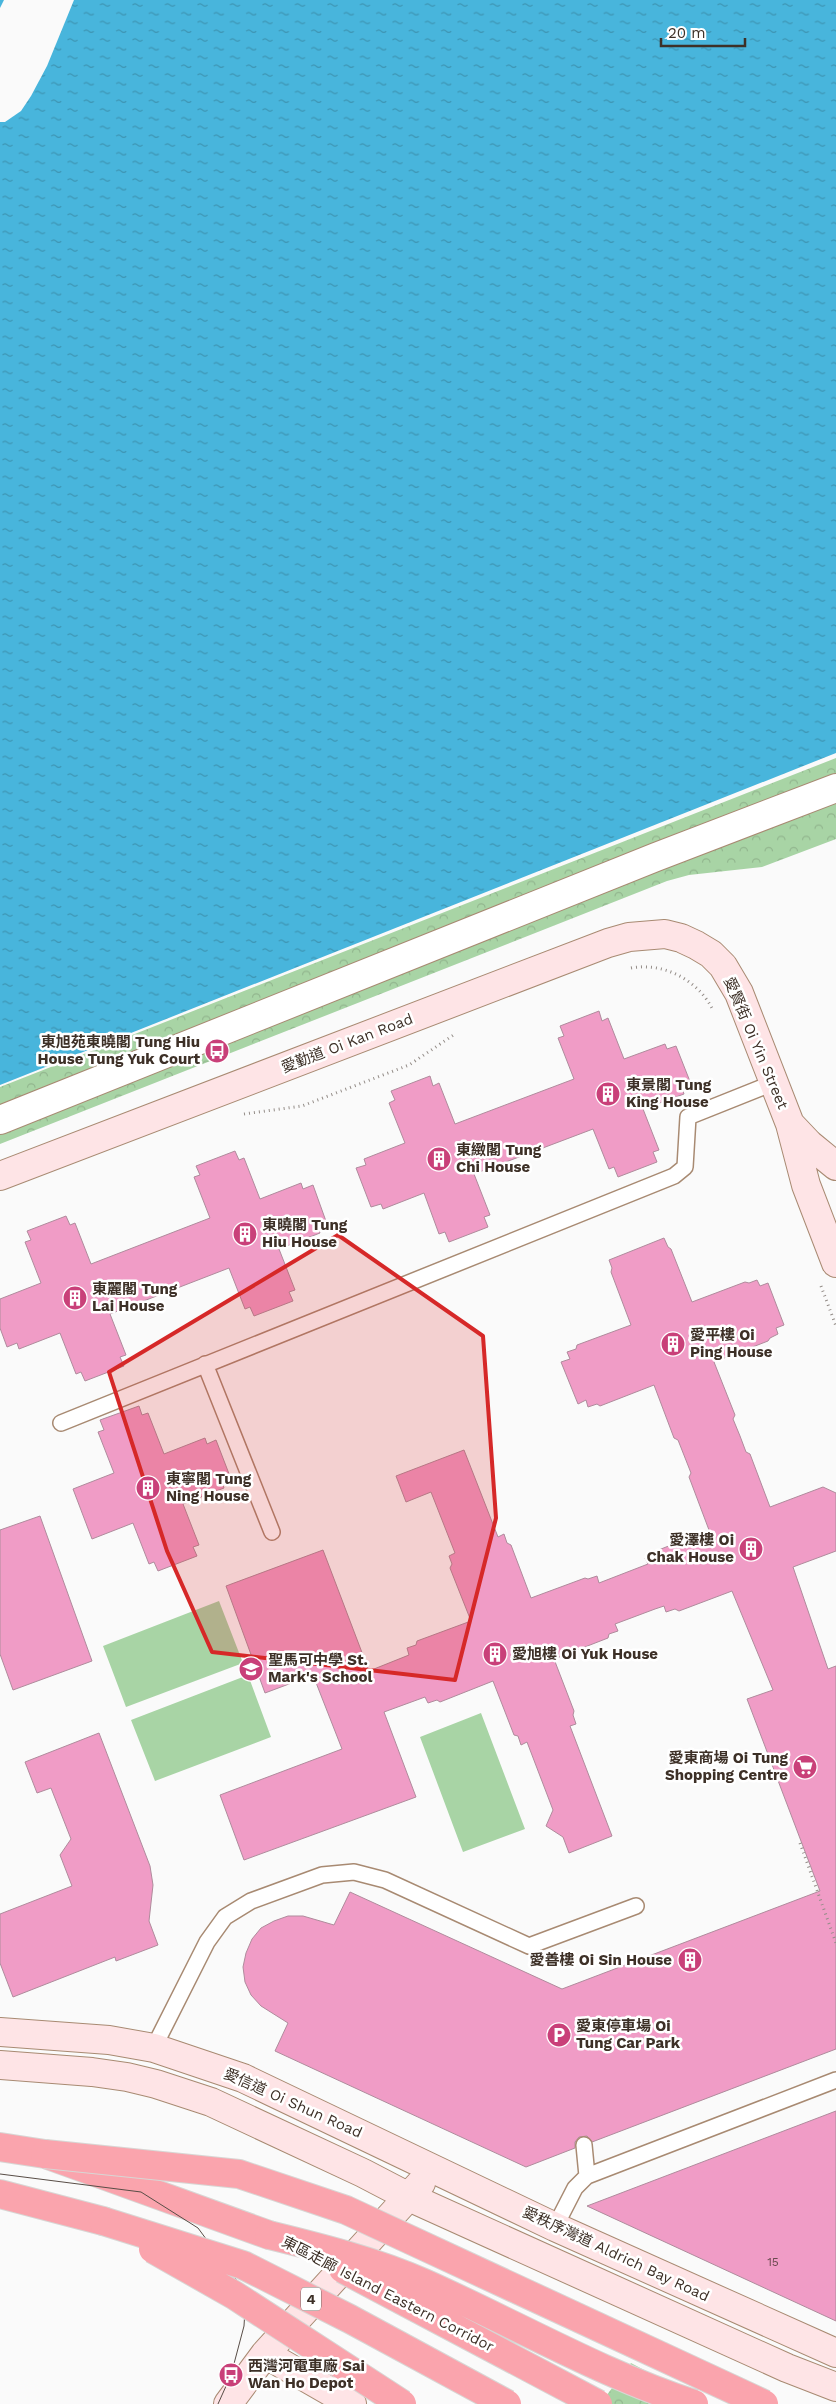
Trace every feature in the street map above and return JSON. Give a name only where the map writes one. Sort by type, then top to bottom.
[{"type":"highway","name":"東區走廊 Island Eastern Corridor","points":[[0,2147],[45,2154],[269,2235],[387,2290],[598,2404]]},
{"type":"highway","points":[[45,2154],[239,2174],[346,2210],[764,2404]]},
{"type":"highway","name":"4","points":[[0,2194],[103,2221],[243,2265],[350,2319],[507,2404]]},
{"type":"highway","points":[[103,2221],[234,2295],[402,2404]]},
{"type":"highway","points":[[269,2235],[364,2260],[423,2283],[618,2374],[694,2404]]},
{"type":"main road","name":"愛勤道 Oi Kan Road","points":[[0,1176],[608,943],[629,937],[665,934],[696,944]]},
{"type":"main road","name":"愛賢街 Oi Yin Street","points":[[696,944],[711,954],[732,979],[790,1124],[806,1185],[836,1263]]},
{"type":"main road","name":"愛賢街 Oi Yin Street","points":[[790,1124],[809,1144],[836,1166]]},
{"type":"main road","points":[[806,1185],[836,1174]]},
{"type":"main road","name":"愛信道 Oi Shun Road","points":[[0,2032],[109,2040],[152,2050],[243,2078],[434,2167]]},
{"type":"main road","points":[[0,2065],[92,2072],[141,2081],[185,2092],[245,2117],[364,2173],[409,2197],[787,2368],[836,2387]]},
{"type":"main road","points":[[228,2404],[265,2354],[409,2197],[434,2167]]},
{"type":"main road","name":"愛秩序灣道 Aldrich Bay Road","points":[[434,2167],[555,2226],[836,2353]]},
{"type":"main road","points":[[265,2354],[352,2404]]},
{"type":"street","points":[[0,1120],[620,872],[836,788]]},
{"type":"lane","points":[[61,1423],[674,1176],[684,1167],[688,1117],[773,1083]]},
{"type":"lane","points":[[205,1364],[272,1532]]},
{"type":"lane","points":[[152,2050],[207,1942],[225,1917],[251,1901],[322,1875],[354,1872],[385,1880],[530,1946],[636,1906]]},
{"type":"lane","points":[[555,2226],[575,2188],[587,2176],[836,2080]]},
{"type":"lane","points":[[584,2145],[587,2176]]},
{"type":"path","points":[[624,970],[650,967],[675,974]]},
{"type":"path","points":[[240,1115],[302,1106],[409,1065],[459,1031]]},
{"type":"path","points":[[800,1843],[836,1943]]},
{"type":"highlighted area","points":[[338,1235],[483,1336],[496,1518],[455,1680],[212,1652],[167,1551],[109,1372]]},
{"type":"green space","points":[[836,758],[836,839],[762,867],[689,875],[667,881],[0,1144],[0,1087]]},
{"type":"green space","points":[[219,1601],[243,1663],[126,1707],[103,1646]]},
{"type":"green space","points":[[248,1675],[271,1737],[155,1781],[131,1720]]},
{"type":"green space","points":[[481,1713],[525,1829],[463,1852],[420,1737]]},
{"type":"green space","points":[[631,2363],[707,2404],[600,2404]]},
{"type":"water","points":[[0,0],[836,0],[836,753],[0,1085]]},
{"type":"pier","points":[[4,0],[74,0],[47,66],[31,96],[21,111],[5,122],[0,122],[0,8]]},
{"type":"building","points":[[599,1011],[602,1021],[608,1018],[624,1059],[665,1044],[667,1049],[676,1046],[691,1084],[682,1088],[684,1094],[643,1109],[659,1150],[653,1152],[657,1162],[618,1177],[614,1167],[609,1169],[593,1129],[474,1174],[490,1215],[484,1217],[488,1227],[449,1242],[445,1232],[439,1234],[424,1193],[383,1209],[381,1204],[371,1207],[356,1168],[366,1165],[364,1159],[405,1143],[389,1103],[395,1100],[391,1091],[430,1076],[433,1086],[439,1083],[455,1124],[574,1079],[558,1038],[564,1036],[560,1026]]},
{"type":"building","points":[[235,1151],[239,1160],[244,1158],[260,1199],[301,1183],[303,1189],[313,1185],[327,1224],[318,1228],[320,1233],[279,1249],[295,1290],[289,1292],[293,1301],[254,1316],[250,1307],[245,1309],[229,1268],[110,1314],[126,1355],[120,1357],[124,1366],[85,1381],[81,1372],[76,1374],[60,1333],[19,1349],[17,1343],[7,1347],[0,1328],[0,1299],[41,1283],[25,1242],[31,1240],[27,1231],[66,1216],[70,1225],[75,1223],[91,1264],[210,1218],[194,1177],[200,1175],[196,1166]]},
{"type":"building","points":[[664,1238],[671,1249],[692,1302],[745,1282],[749,1283],[757,1280],[760,1286],[768,1283],[784,1325],[776,1328],[778,1334],[768,1341],[714,1362],[735,1415],[733,1419],[746,1452],[750,1454],[770,1507],[823,1487],[836,1493],[836,1551],[793,1567],[828,1669],[836,1666],[836,2049],[592,2142],[587,2136],[579,2137],[575,2142],[575,2148],[526,2167],[275,2051],[288,2023],[261,2006],[251,1995],[245,1982],[243,1967],[246,1953],[252,1939],[261,1928],[288,1916],[303,1916],[334,1925],[350,1892],[562,1989],[820,1891],[747,1699],[773,1690],[732,1591],[679,1611],[675,1609],[666,1612],[664,1606],[615,1624],[618,1631],[609,1634],[608,1638],[554,1659],[574,1711],[573,1715],[576,1724],[570,1726],[612,1836],[569,1853],[563,1837],[546,1826],[553,1810],[527,1742],[521,1745],[518,1736],[514,1735],[493,1681],[440,1702],[437,1700],[428,1703],[425,1697],[384,1712],[416,1797],[244,1860],[220,1795],[342,1749],[313,1675],[265,1693],[226,1586],[323,1550],[369,1671],[409,1655],[407,1648],[416,1645],[417,1641],[471,1621],[450,1568],[452,1564],[449,1556],[455,1553],[431,1492],[406,1502],[396,1476],[464,1450],[498,1537],[504,1534],[507,1543],[511,1545],[531,1598],[585,1578],[597,1576],[599,1583],[648,1564],[645,1558],[656,1551],[709,1530],[689,1477],[691,1473],[678,1440],[674,1438],[654,1385],[600,1406],[597,1404],[588,1407],[586,1400],[578,1404],[561,1362],[570,1359],[567,1352],[576,1349],[577,1345],[631,1325],[611,1272],[612,1268],[609,1260]]},
{"type":"building","name":"東寧閣 Tung Ning House","points":[[139,1406],[142,1415],[148,1413],[164,1454],[205,1438],[207,1444],[216,1440],[231,1479],[222,1482],[224,1488],[183,1504],[199,1545],[193,1547],[197,1556],[158,1571],[154,1562],[149,1564],[133,1523],[92,1539],[73,1489],[114,1473],[98,1432],[104,1430],[100,1420]]},
{"type":"building","points":[[40,1516],[92,1661],[13,1690],[0,1654],[0,1530]]},
{"type":"building","points":[[99,1733],[150,1866],[153,1885],[149,1921],[158,1945],[116,1961],[115,1957],[13,1997],[0,1963],[0,1914],[72,1886],[60,1855],[71,1839],[51,1788],[37,1793],[25,1762]]},
{"type":"building","points":[[836,2111],[836,2321],[587,2206]]},
{"type":"tram line","points":[[0,2174],[141,2192],[198,2228],[246,2293],[244,2326],[231,2375],[218,2404]]},
{"type":"place","name":"東旭苑東曉閣 Tung Hiu House Tung Yuk Court","points":[[217,1051]]},
{"type":"place","name":"東景閣 Tung King House","points":[[608,1094]]},
{"type":"place","name":"東緻閣 Tung Chi House","points":[[439,1159]]},
{"type":"place","name":"東曉閣 Tung Hiu House","points":[[245,1234]]},
{"type":"place","name":"東麗閣 Tung Lai House","points":[[75,1298]]},
{"type":"place","name":"愛平樓 Oi Ping House","points":[[673,1344]]},
{"type":"place","name":"東寧閣 Tung Ning House","points":[[148,1488]]},
{"type":"place","name":"愛澤樓 Oi Chak House","points":[[751,1549]]},
{"type":"place","name":"愛旭樓 Oi Yuk House","points":[[495,1654]]},
{"type":"place","name":"聖馬可中學 St. Mark's School","points":[[251,1669]]},
{"type":"place","name":"愛東商場 Oi Tung Shopping Centre","points":[[805,1767]]},
{"type":"place","name":"愛善樓 Oi Sin House","points":[[690,1960]]},
{"type":"place","name":"愛東停車場 Oi Tung Car Park","points":[[559,2035]]},
{"type":"place","name":"西灣河電車廠 Sai Wan Ho Depot","points":[[231,2375]]}]
